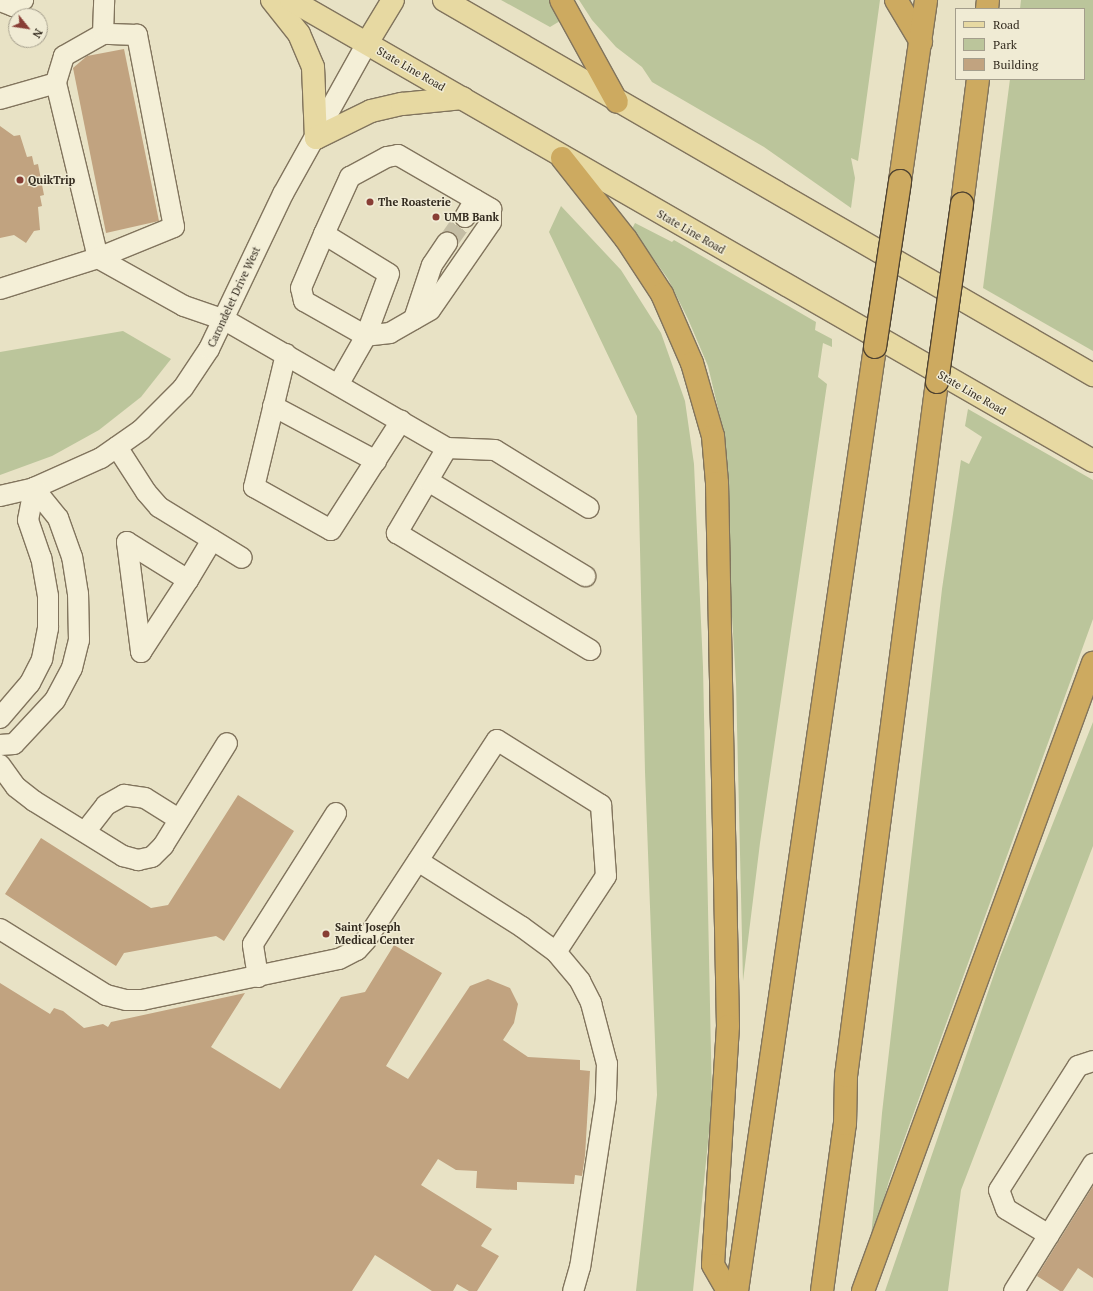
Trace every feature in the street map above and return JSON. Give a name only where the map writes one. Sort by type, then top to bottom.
[{"type":"highway","points":[[561,0],[617,102]]},
{"type":"highway","points":[[896,0],[921,42]]},
{"type":"highway","points":[[737,1291],[926,0]]},
{"type":"highway","points":[[822,1291],[845,1124],[846,1076],[928,444],[978,80]]},
{"type":"highway","points":[[562,158],[626,239],[662,294],[692,362],[713,436],[717,483],[728,1026],[713,1265],[728,1291]]},
{"type":"highway","points":[[863,1291],[1093,663]]},
{"type":"main road","points":[[272,0],[299,34],[313,67],[316,138],[371,112],[402,104],[463,98]]},
{"type":"main road","name":"State Line Road","points":[[291,0],[463,98],[562,158],[1093,461]]},
{"type":"main road","points":[[367,43],[393,0]]},
{"type":"main road","points":[[444,0],[617,102],[1093,375]]},
{"type":"street","points":[[0,1],[13,6],[23,0]]},
{"type":"street","points":[[103,34],[104,0]]},
{"type":"street","points":[[0,289],[98,258],[174,227],[137,35],[103,34],[64,56],[56,83],[98,258],[184,306],[225,320],[447,448],[496,450],[589,508]]},
{"type":"street","name":"Carondelet Drive West","points":[[0,496],[34,488],[70,474],[117,447],[141,430],[183,388],[209,350],[225,320],[283,194],[316,138],[367,43]]},
{"type":"street","points":[[0,99],[56,83]]},
{"type":"street","points":[[398,155],[475,200],[491,209],[491,222],[430,310],[390,333],[366,336],[304,301],[302,288],[324,234],[350,177],[387,157],[398,155]]},
{"type":"street","points":[[465,217],[475,200]]},
{"type":"street","points":[[324,234],[389,274],[366,336],[338,385]]},
{"type":"street","points":[[414,319],[432,265],[447,243]]},
{"type":"street","points":[[286,354],[254,487],[331,530],[401,421]]},
{"type":"street","points":[[273,406],[376,461]]},
{"type":"street","points":[[117,447],[146,492],[160,507],[242,558]]},
{"type":"street","points":[[447,448],[397,533],[590,650]]},
{"type":"street","points":[[428,481],[585,576]]},
{"type":"street","points":[[0,718],[30,683],[42,659],[48,628],[46,581],[28,520],[34,488]]},
{"type":"street","points":[[0,745],[14,744],[32,729],[55,700],[72,668],[78,640],[78,594],[72,557],[58,518],[34,488]]},
{"type":"street","points":[[188,580],[127,542],[141,652],[188,580],[212,540]]},
{"type":"street","points":[[0,929],[106,994],[126,1000],[142,1000],[339,959],[357,950],[418,861],[497,740],[601,805],[606,876],[556,952]]},
{"type":"street","points":[[0,765],[16,787],[123,856],[138,860],[152,857],[179,819],[227,743]]},
{"type":"street","points":[[85,832],[106,805],[124,796],[145,798],[179,819]]},
{"type":"street","points":[[258,977],[253,944],[336,814]]},
{"type":"street","points":[[418,861],[522,927],[556,952],[580,981],[591,1003],[607,1064],[606,1098],[580,1266],[573,1291]]},
{"type":"street","points":[[1049,1235],[1006,1209],[999,1190],[1078,1066],[1093,1061]]},
{"type":"street","points":[[1014,1291],[1093,1164]]},
{"type":"green space","points":[[501,0],[549,0],[560,21],[550,27]]},
{"type":"green space","points":[[579,0],[880,0],[858,161],[851,158],[855,178],[851,208],[764,147],[652,82],[642,67],[616,47],[592,20]]},
{"type":"green space","points":[[1021,0],[1093,0],[1093,351],[983,288],[1010,80],[1085,80],[1085,8],[1020,8]]},
{"type":"green space","points":[[561,206],[621,270],[661,333],[685,401],[694,464],[703,667],[712,1102],[693,1291],[636,1291],[657,1095],[645,772],[637,416],[549,232]]},
{"type":"green space","points":[[635,223],[672,242],[674,240],[816,322],[815,330],[832,339],[832,347],[823,343],[818,377],[827,384],[760,843],[743,981],[736,683],[720,417],[708,366],[688,319],[668,279],[632,229]]},
{"type":"green space","points":[[123,331],[171,359],[141,397],[99,430],[52,456],[0,475],[0,352]]},
{"type":"green space","points":[[968,409],[1093,480],[1093,619],[889,1181],[870,1249],[882,1113],[942,589],[961,460],[969,464],[982,437],[965,426]]},
{"type":"green space","points":[[1093,722],[1093,846],[961,1190],[948,1291],[885,1291],[1000,957]]},
{"type":"building","name":"QuikTrip","points":[[124,49],[159,221],[106,233],[73,68],[87,56]]},
{"type":"building","name":"QuikTrip","points":[[0,126],[14,136],[20,135],[27,157],[32,156],[34,165],[38,164],[44,195],[40,196],[42,206],[38,207],[40,230],[34,231],[26,243],[14,235],[0,238]]},
{"type":"building","points":[[238,795],[294,831],[224,941],[216,936],[124,953],[116,966],[5,894],[41,838],[151,908],[168,905]]},
{"type":"building","points":[[394,945],[442,973],[386,1066],[408,1079],[470,986],[488,979],[510,988],[518,1004],[514,1023],[503,1040],[528,1057],[580,1060],[580,1070],[590,1071],[585,1156],[582,1176],[575,1175],[574,1184],[517,1182],[517,1190],[476,1188],[477,1171],[456,1170],[438,1159],[421,1185],[492,1229],[481,1246],[499,1256],[477,1291],[469,1291],[457,1284],[453,1291],[432,1291],[375,1255],[352,1291],[0,1291],[0,983],[50,1014],[54,1008],[63,1011],[84,1028],[103,1024],[108,1027],[111,1022],[245,993],[211,1047],[280,1089],[341,997],[365,992]]},
{"type":"building","points":[[1093,1186],[1093,1278],[1078,1268],[1063,1291],[1060,1291],[1037,1276]]},
{"type":"tunnel","points":[[447,243],[465,217]]},
{"type":"place","name":"QuikTrip","points":[[20,180]]},
{"type":"place","name":"The Roasterie","points":[[370,202]]},
{"type":"place","name":"UMB Bank","points":[[436,217]]},
{"type":"place","name":"Saint Joseph Medical Center","points":[[326,934]]}]
